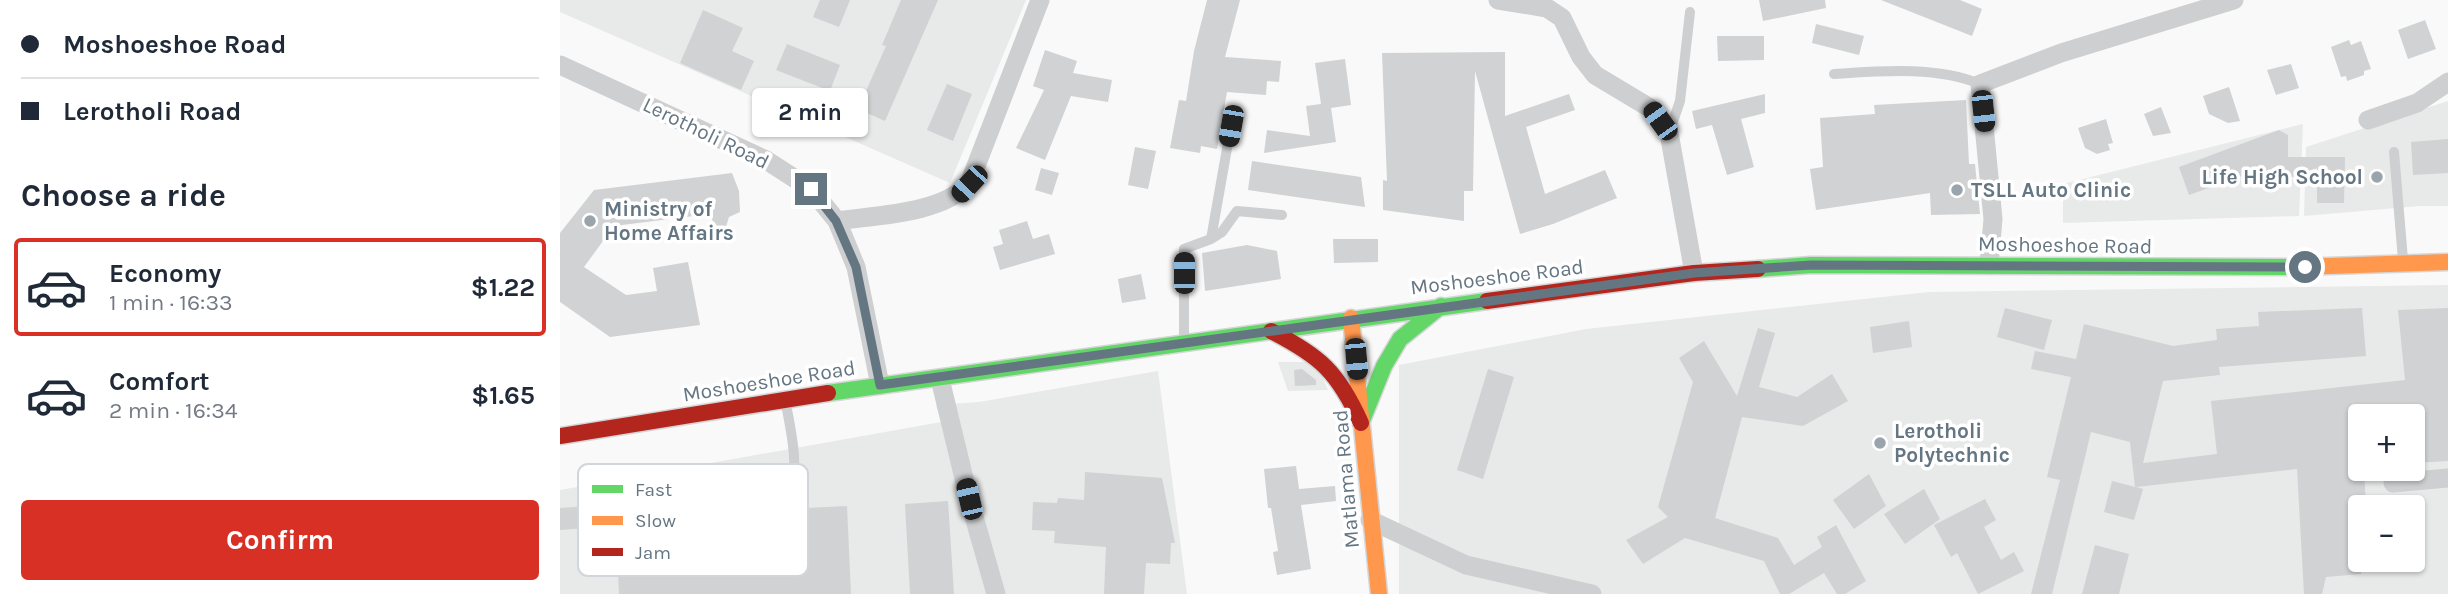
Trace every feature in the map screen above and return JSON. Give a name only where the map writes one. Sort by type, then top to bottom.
[{"type":"main road","name":"Moshoeshoe Road","points":[[560,436],[880,385],[940,379],[1351,318],[1694,273],[1811,265],[2280,268],[2448,262]]},
{"type":"main road","points":[[1361,423],[1384,366],[1400,339],[1441,306]]},
{"type":"main road","name":"Matlama Road","points":[[1351,318],[1379,594]]},
{"type":"main road","points":[[1271,331],[1324,361],[1335,371],[1345,384],[1361,423]]},
{"type":"street","points":[[836,221],[937,204],[956,197],[969,184],[1040,0]]},
{"type":"street","points":[[1498,0],[1547,8],[1562,18],[1581,57],[1595,75],[1650,108],[1669,133],[1694,273]]},
{"type":"street","points":[[1989,265],[1993,219],[1980,84],[2062,53],[2234,0]]},
{"type":"street","name":"Lerotholi Road","points":[[560,65],[766,160],[811,189],[836,221],[856,267],[880,385]]},
{"type":"street","points":[[2368,120],[2417,103],[2448,82]]},
{"type":"street","points":[[940,379],[969,499],[996,594]]},
{"type":"street","points":[[2393,483],[2448,478]]},
{"type":"street","points":[[1370,520],[1466,565],[1592,594]]},
{"type":"lane","points":[[1669,133],[1680,101],[1690,12]]},
{"type":"lane","points":[[1834,74],[1896,71],[1968,79],[1980,84]]},
{"type":"lane","points":[[1210,239],[1231,126]]},
{"type":"lane","points":[[2395,152],[2403,264]]},
{"type":"lane","points":[[1184,343],[1184,249],[1222,232],[1237,211],[1282,215]]},
{"type":"lane","points":[[785,400],[793,442],[793,464]]},
{"type":"shaded area","points":[[560,0],[1026,0],[950,183],[560,12]]},
{"type":"shaded area","name":"Life High School","points":[[2448,101],[2448,206],[2304,216],[2306,147]]},
{"type":"shaded area","points":[[2303,124],[2299,216],[2063,223],[2063,184]]},
{"type":"shaded area","name":"Lerotholi Polytechnic","points":[[2448,285],[2448,594],[1399,594],[1399,365],[1586,329],[1929,292]]},
{"type":"shaded area","points":[[1278,362],[1316,362],[1328,390],[1288,391]]},
{"type":"shaded area","points":[[1158,371],[1187,594],[560,594],[560,490],[578,487],[578,576],[808,576],[808,464],[706,464],[941,422],[936,405],[979,402]]},
{"type":"building","points":[[820,0],[850,0],[839,27],[813,17]]},
{"type":"building","points":[[901,0],[938,0],[885,121],[858,109],[886,46],[882,45]]},
{"type":"building","points":[[1207,0],[1240,0],[1225,57],[1281,61],[1279,82],[1267,81],[1266,95],[1227,92],[1217,149],[1201,146],[1200,153],[1170,148],[1179,100],[1186,101],[1194,51]]},
{"type":"building","points":[[1759,0],[1825,0],[1826,8],[1763,21]]},
{"type":"building","points":[[1881,0],[1960,0],[1982,9],[1972,36]]},
{"type":"building","points":[[703,10],[743,28],[732,51],[754,61],[741,90],[680,63]]},
{"type":"building","points":[[2425,20],[2436,49],[2408,59],[2398,30]]},
{"type":"building","points":[[1816,24],[1864,36],[1859,55],[1812,43]]},
{"type":"building","points":[[1717,36],[1764,36],[1764,60],[1718,61]]},
{"type":"building","points":[[2349,40],[2351,45],[2361,41],[2371,69],[2364,71],[2364,75],[2347,81],[2346,76],[2341,77],[2331,47]]},
{"type":"building","points":[[787,44],[840,65],[830,91],[776,70]]},
{"type":"building","points":[[1045,50],[1077,61],[1073,73],[1112,80],[1108,102],[1071,96],[1045,160],[1016,148],[1044,90],[1033,86]]},
{"type":"building","points":[[1505,52],[1505,116],[1569,94],[1575,110],[1526,127],[1545,194],[1605,170],[1617,198],[1553,224],[1520,234],[1475,71],[1473,191],[1464,191],[1464,221],[1383,210],[1383,180],[1387,181],[1382,53]]},
{"type":"building","points":[[1345,59],[1351,105],[1331,108],[1336,142],[1264,153],[1267,130],[1310,136],[1306,106],[1321,104],[1315,63]]},
{"type":"building","points":[[2291,64],[2299,88],[2276,95],[2267,70]]},
{"type":"building","points":[[947,84],[972,94],[953,141],[927,130]]},
{"type":"building","points":[[2229,87],[2240,121],[2228,123],[2209,114],[2203,96]]},
{"type":"building","points":[[1765,94],[1765,113],[1741,119],[1754,167],[1727,175],[1712,125],[1696,129],[1692,111]]},
{"type":"building","points":[[1966,100],[1969,164],[1975,164],[1980,214],[1931,215],[1930,193],[1816,210],[1810,169],[1823,167],[1820,118],[1875,114],[1874,105]]},
{"type":"building","points":[[2161,107],[2171,133],[2153,136],[2144,114]]},
{"type":"building","points":[[2106,119],[2113,143],[2108,144],[2110,150],[2097,154],[2085,148],[2078,128]]},
{"type":"building","points":[[2279,130],[2288,135],[2288,157],[2345,157],[2344,203],[2317,203],[2317,168],[2267,186],[2261,169],[2189,195],[2179,167]]},
{"type":"building","points":[[2448,139],[2448,173],[2413,175],[2411,142]]},
{"type":"building","points":[[1135,147],[1156,151],[1148,189],[1128,185]]},
{"type":"building","points":[[1252,161],[1361,177],[1365,207],[1248,190]]},
{"type":"building","points":[[1041,168],[1059,173],[1052,195],[1035,190]]},
{"type":"building","points":[[732,173],[739,191],[740,212],[729,217],[721,243],[710,214],[614,226],[584,267],[626,295],[657,291],[653,268],[688,262],[700,325],[610,337],[560,302],[560,233],[594,190]]},
{"type":"building","points":[[1027,221],[1033,239],[1049,234],[1055,254],[1000,270],[993,247],[1003,244],[999,230]]},
{"type":"building","points":[[1333,239],[1378,239],[1378,262],[1334,263]]},
{"type":"building","points":[[1247,245],[1277,251],[1281,279],[1205,291],[1202,253]]},
{"type":"building","points":[[1141,274],[1146,299],[1122,303],[1118,279]]},
{"type":"building","points":[[2005,308],[2052,320],[2044,350],[1997,337]]},
{"type":"building","points":[[2362,308],[2366,356],[2219,367],[2220,375],[2163,381],[2143,463],[2217,454],[2211,401],[2405,380],[2398,310],[2448,308],[2448,461],[2425,462],[2425,404],[2348,404],[2348,481],[2365,481],[2365,495],[2348,495],[2348,572],[2361,574],[2326,577],[2322,594],[2304,594],[2297,469],[2136,487],[2143,489],[2134,520],[2104,512],[2112,481],[2135,487],[2130,442],[2091,432],[2052,594],[2031,594],[2060,480],[2047,477],[2071,377],[2031,369],[2035,351],[2076,359],[2084,324],[2173,346],[2217,340],[2216,329],[2259,326],[2258,312]]},
{"type":"building","points":[[1909,321],[1912,347],[1873,353],[1870,327]]},
{"type":"building","points":[[1758,328],[1775,333],[1759,387],[1797,397],[1832,374],[1848,401],[1803,426],[1742,417],[1715,518],[1778,538],[1794,565],[1822,547],[1817,537],[1836,525],[1866,581],[1845,594],[1837,594],[1824,573],[1789,594],[1780,594],[1764,561],[1685,538],[1643,564],[1626,540],[1668,517],[1658,507],[1693,382],[1679,358],[1704,341],[1737,396]]},
{"type":"building","points":[[1302,369],[1316,380],[1316,385],[1295,386],[1294,370]]},
{"type":"building","points":[[1488,369],[1514,377],[1483,479],[1457,470]]},
{"type":"building","points":[[1296,466],[1299,489],[1335,486],[1336,501],[1301,505],[1311,569],[1277,575],[1273,552],[1278,551],[1271,508],[1268,508],[1264,469]]},
{"type":"building","points":[[1085,472],[1162,478],[1175,543],[1171,543],[1170,564],[1146,563],[1144,594],[1104,594],[1106,547],[1054,543],[1055,531],[1032,530],[1033,502],[1057,503],[1058,498],[1084,500]]},
{"type":"building","points":[[1869,474],[1886,506],[1854,529],[1833,500]]},
{"type":"building","points":[[1924,489],[1940,519],[1905,544],[1884,514]]},
{"type":"building","points":[[1985,499],[1996,520],[1984,527],[2001,560],[2014,552],[2024,571],[1978,594],[1957,553],[1951,557],[1934,525]]},
{"type":"building","points":[[948,501],[954,594],[910,594],[905,504]]},
{"type":"building","points":[[847,506],[851,594],[619,594],[618,576],[808,576],[808,508]]},
{"type":"building","points":[[578,507],[578,529],[560,530],[560,508]]},
{"type":"building","points":[[2095,545],[2129,554],[2119,594],[2082,594]]},
{"type":"traffic: fast","points":[[1758,269],[1811,265],[2298,267]]},
{"type":"traffic: fast","points":[[828,393],[1487,301]]},
{"type":"traffic: fast","points":[[1361,423],[1384,366],[1400,339],[1441,306]]},
{"type":"traffic: slow","points":[[2298,267],[2448,262]]},
{"type":"traffic: slow","points":[[1351,318],[1379,594]]},
{"type":"traffic: jam","points":[[1487,301],[1694,273],[1758,269]]},
{"type":"traffic: jam","points":[[1271,331],[1326,367],[1353,405],[1361,423]]},
{"type":"traffic: jam","points":[[560,436],[828,393]]},
{"type":"place","name":"Life High School","points":[[2377,177]]},
{"type":"place","name":"TSLL Auto Clinic","points":[[1957,190]]},
{"type":"place","name":"Ministry of Home Affairs","points":[[590,221]]},
{"type":"place","name":"Lerotholi Polytechnic","points":[[1880,443]]},
{"type":"route","points":[[811,189],[836,221],[856,267],[880,385],[940,379],[1351,318],[1694,273],[1811,265],[2305,267]]}]
